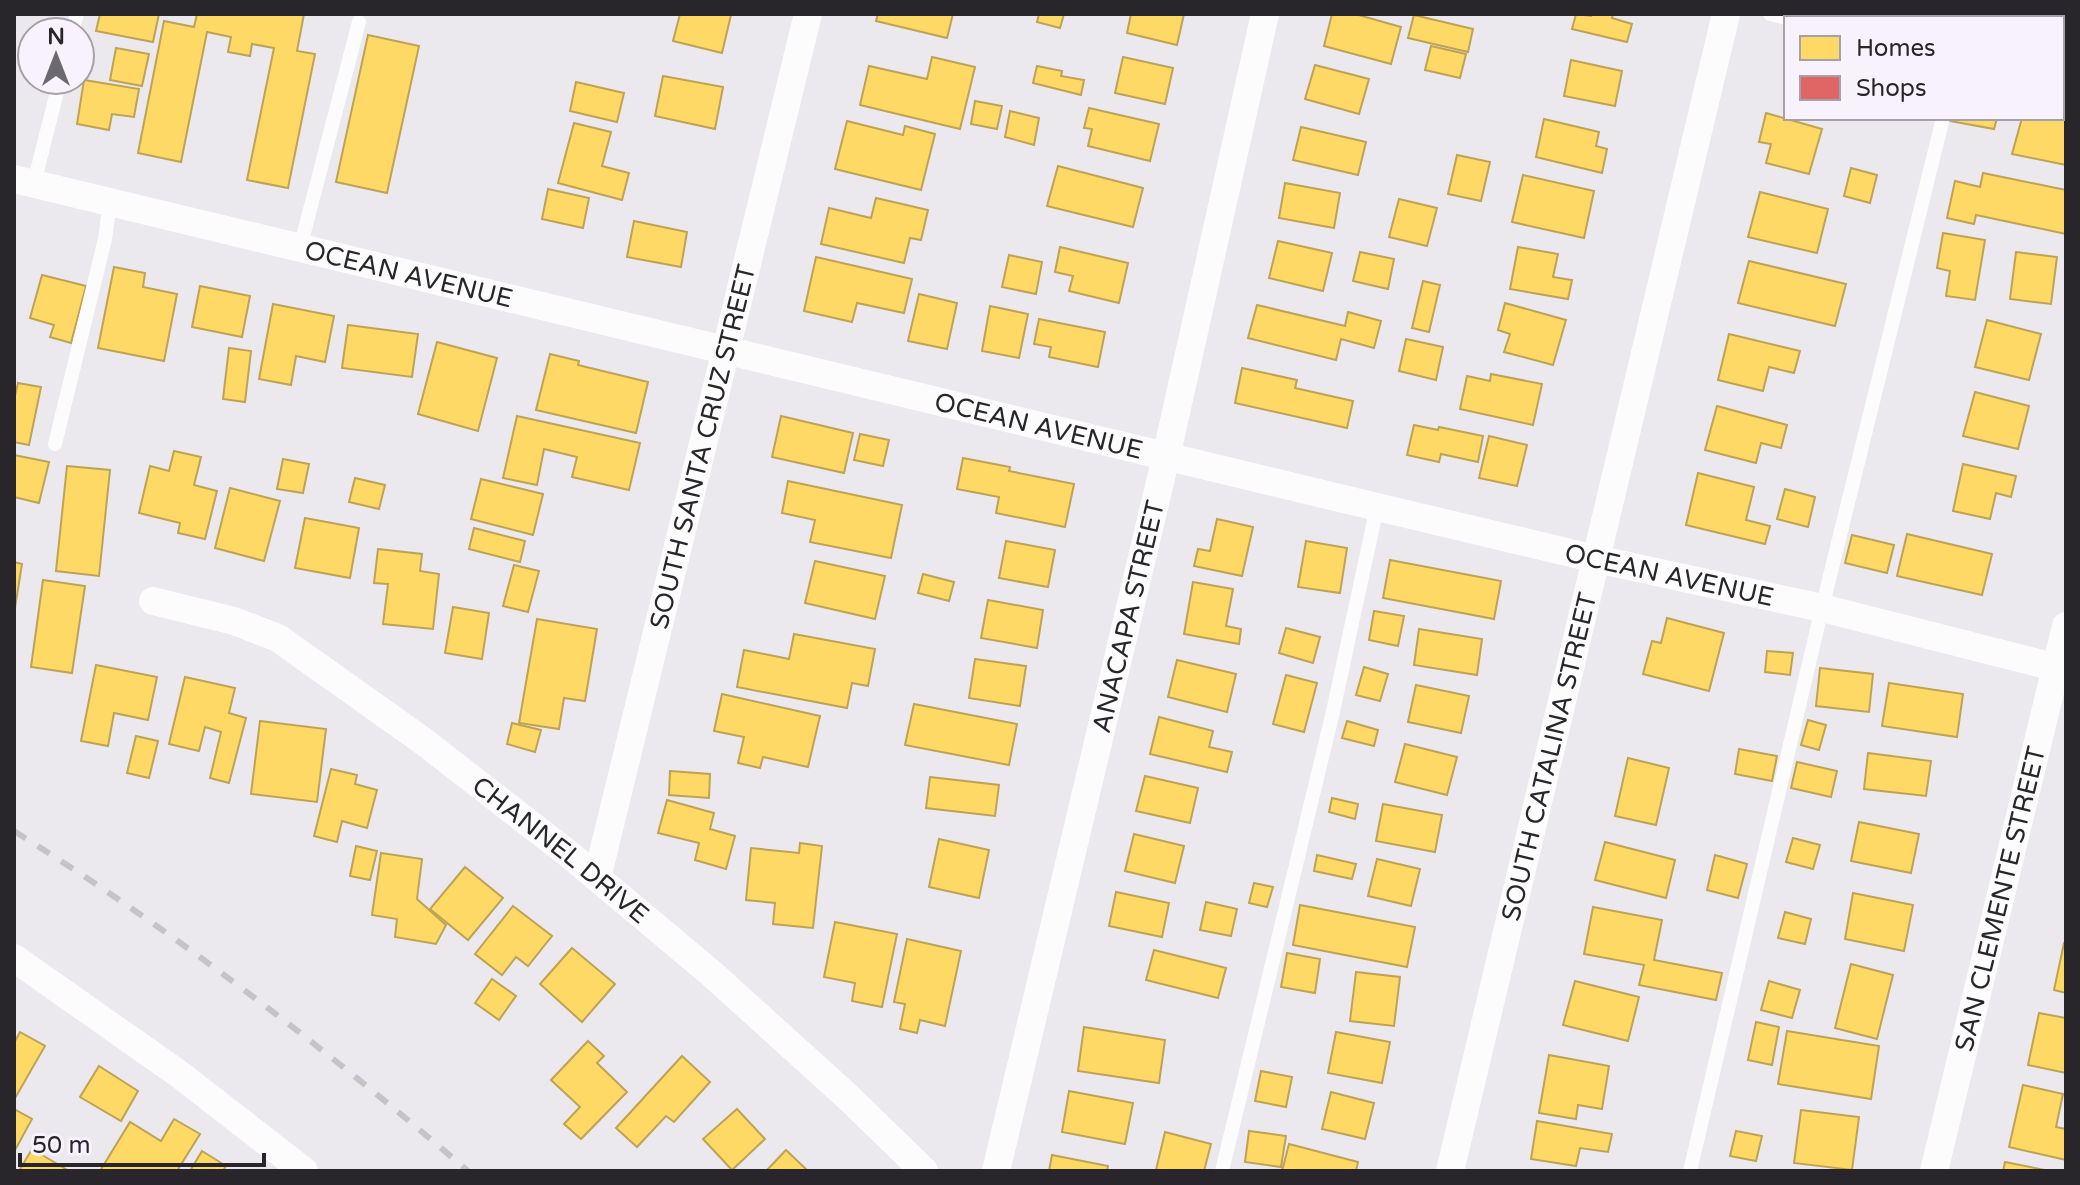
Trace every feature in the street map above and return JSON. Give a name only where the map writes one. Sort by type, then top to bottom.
[{"type":"street","name":"SOUTH SANTA CRUZ STREET","points":[[597,878],[808,14]]},
{"type":"street","name":"ANACAPA STREET","points":[[996,1171],[1166,457],[1265,14]]},
{"type":"street","name":"SOUTH CATALINA STREET","points":[[1450,1171],[1726,14]]},
{"type":"street","name":"OCEAN AVENUE","points":[[24,181],[1166,457],[1596,559],[1822,608],[2061,668]]},
{"type":"street","name":"CHANNEL DRIVE","points":[[153,601],[259,629],[296,649],[423,741],[597,878],[712,974],[849,1098],[924,1171]]},
{"type":"street","name":"SAN CLEMENTE STREET","points":[[1934,1171],[2061,668],[2066,626]]},
{"type":"street","points":[[14,958],[179,1074],[304,1171]]},
{"type":"lane","points":[[300,248],[359,22]]},
{"type":"lane","points":[[24,181],[54,96]]},
{"type":"lane","points":[[1690,1171],[1822,608],[1943,120]]},
{"type":"lane","points":[[55,444],[105,239],[110,202]]},
{"type":"lane","points":[[1222,1171],[1332,716],[1377,507]]},
{"type":"building: Homes","points":[[100,14],[159,14],[153,42],[96,31]]},
{"type":"building: Homes","points":[[197,14],[304,14],[297,51],[315,54],[288,188],[247,180],[274,48],[252,44],[250,56],[228,52],[231,37],[207,32],[181,162],[138,153],[164,21],[194,27]]},
{"type":"building: Homes","points":[[680,14],[731,15],[722,53],[673,41]]},
{"type":"building: Homes","points":[[878,14],[953,14],[947,38],[876,21]]},
{"type":"building: Homes","points":[[1039,14],[1064,14],[1060,28],[1037,22]]},
{"type":"building: Homes","points":[[1131,14],[1184,14],[1177,45],[1127,33]]},
{"type":"building: Homes","points":[[1332,14],[1355,14],[1401,27],[1391,64],[1324,46]]},
{"type":"building: Homes","points":[[1576,14],[1613,14],[1612,18],[1632,24],[1627,42],[1572,29]]},
{"type":"building: Homes","points":[[1414,15],[1473,29],[1468,52],[1408,38]]},
{"type":"building: Homes","points":[[368,35],[419,46],[387,193],[336,182]]},
{"type":"building: Homes","points":[[1431,46],[1466,54],[1460,78],[1425,70]]},
{"type":"building: Homes","points":[[116,48],[149,54],[142,86],[110,80]]},
{"type":"building: Homes","points":[[932,57],[975,67],[960,129],[860,105],[869,66],[927,79]]},
{"type":"building: Homes","points":[[1123,57],[1173,68],[1165,104],[1115,93]]},
{"type":"building: Homes","points":[[1571,60],[1622,71],[1615,106],[1564,96]]},
{"type":"building: Homes","points":[[1315,65],[1369,79],[1359,114],[1305,99]]},
{"type":"building: Homes","points":[[1037,66],[1062,71],[1061,76],[1084,80],[1081,95],[1033,83]]},
{"type":"building: Homes","points":[[663,76],[723,87],[715,129],[655,116]]},
{"type":"building: Homes","points":[[96,82],[139,89],[134,117],[112,114],[109,130],[77,124],[81,96],[96,96]]},
{"type":"building: Homes","points":[[576,82],[624,93],[617,122],[570,111]]},
{"type":"building: Homes","points":[[975,101],[1002,106],[997,129],[971,124]]},
{"type":"building: Homes","points":[[2066,106],[2066,165],[2012,154],[2021,120],[2064,120]]},
{"type":"building: Homes","points":[[1089,108],[1159,124],[1150,161],[1088,146],[1092,129],[1084,128]]},
{"type":"building: Homes","points":[[1010,111],[1039,118],[1034,145],[1005,137]]},
{"type":"building: Homes","points":[[1766,113],[1822,129],[1809,174],[1766,163],[1771,144],[1759,142]]},
{"type":"building: Homes","points":[[1544,119],[1599,132],[1596,146],[1607,149],[1602,173],[1536,157]]},
{"type":"building: Homes","points":[[1950,120],[1996,120],[1994,129]]},
{"type":"building: Homes","points":[[847,121],[903,135],[905,126],[935,134],[921,190],[835,169]]},
{"type":"building: Homes","points":[[574,123],[611,132],[602,166],[629,173],[622,200],[558,183]]},
{"type":"building: Homes","points":[[1301,127],[1366,142],[1358,175],[1293,160]]},
{"type":"building: Homes","points":[[1457,155],[1490,162],[1481,201],[1448,194]]},
{"type":"building: Homes","points":[[1058,166],[1143,188],[1133,227],[1047,206]]},
{"type":"building: Homes","points":[[1851,168],[1877,175],[1870,203],[1844,196]]},
{"type":"building: Homes","points":[[1983,173],[2066,190],[2066,234],[1976,215],[1974,224],[1947,218],[1955,181],[1980,187]]},
{"type":"building: Homes","points":[[1523,175],[1594,191],[1584,238],[1512,222]]},
{"type":"building: Homes","points":[[1285,183],[1340,193],[1334,228],[1279,218]]},
{"type":"building: Homes","points":[[548,189],[589,198],[583,228],[542,219]]},
{"type":"building: Homes","points":[[1760,192],[1828,209],[1817,253],[1748,237]]},
{"type":"building: Homes","points":[[876,198],[928,210],[921,240],[910,238],[904,263],[821,244],[829,208],[871,218]]},
{"type":"building: Homes","points":[[1399,199],[1437,208],[1427,246],[1389,237]]},
{"type":"building: Homes","points":[[634,221],[687,232],[681,267],[627,257]]},
{"type":"building: Homes","points":[[1943,233],[1985,240],[1975,300],[1946,296],[1950,271],[1937,268]]},
{"type":"building: Homes","points":[[1278,241],[1332,253],[1323,291],[1269,278]]},
{"type":"building: Homes","points":[[1060,247],[1128,263],[1119,303],[1069,291],[1073,276],[1055,272]]},
{"type":"building: Homes","points":[[1518,247],[1558,254],[1553,277],[1572,280],[1568,299],[1510,289]]},
{"type":"building: Homes","points":[[1360,252],[1394,259],[1388,289],[1353,281]]},
{"type":"building: Homes","points":[[2016,252],[2057,257],[2051,304],[2010,299]]},
{"type":"building: Homes","points":[[1009,255],[1042,262],[1036,294],[1002,287]]},
{"type":"building: Homes","points":[[816,257],[912,279],[904,313],[857,303],[852,322],[804,311]]},
{"type":"building: Homes","points":[[1749,261],[1846,284],[1835,326],[1738,303]]},
{"type":"building: Homes","points":[[114,267],[145,273],[143,287],[177,294],[164,361],[98,348]]},
{"type":"building: Homes","points":[[42,275],[86,286],[71,343],[50,337],[54,325],[30,318]]},
{"type":"building: Homes","points":[[1423,281],[1440,285],[1429,332],[1412,328]]},
{"type":"building: Homes","points":[[200,286],[250,296],[242,337],[192,327]]},
{"type":"building: Homes","points":[[919,294],[957,303],[947,349],[908,341]]},
{"type":"building: Homes","points":[[1505,303],[1566,320],[1553,365],[1504,352],[1510,334],[1498,330]]},
{"type":"building: Homes","points":[[273,304],[334,316],[325,362],[296,356],[291,385],[259,379]]},
{"type":"building: Homes","points":[[1257,305],[1345,326],[1348,312],[1381,321],[1374,348],[1341,339],[1336,360],[1248,338]]},
{"type":"building: Homes","points":[[990,306],[1028,314],[1019,358],[982,351]]},
{"type":"building: Homes","points":[[1039,319],[1105,332],[1098,367],[1049,357],[1051,347],[1034,344]]},
{"type":"building: Homes","points":[[1987,320],[2041,334],[2029,380],[1975,367]]},
{"type":"building: Homes","points":[[348,325],[418,334],[412,377],[342,368]]},
{"type":"building: Homes","points":[[1729,334],[1800,351],[1794,373],[1769,367],[1763,391],[1718,380]]},
{"type":"building: Homes","points":[[1406,339],[1443,347],[1436,380],[1399,371]]},
{"type":"building: Homes","points":[[437,342],[497,358],[478,431],[418,414]]},
{"type":"building: Homes","points":[[229,348],[251,351],[245,402],[223,399]]},
{"type":"building: Homes","points":[[550,354],[579,361],[578,365],[648,382],[636,433],[536,410]]},
{"type":"building: Homes","points":[[1242,368],[1297,380],[1295,388],[1353,401],[1347,428],[1235,403]]},
{"type":"building: Homes","points":[[1491,374],[1542,384],[1533,425],[1460,409],[1467,376],[1490,381]]},
{"type":"building: Homes","points":[[18,383],[41,387],[29,445],[14,442],[14,400]]},
{"type":"building: Homes","points":[[1975,392],[2029,406],[2018,449],[1963,436]]},
{"type":"building: Homes","points":[[1717,406],[1787,425],[1781,448],[1761,443],[1756,463],[1705,450]]},
{"type":"building: Homes","points":[[517,416],[640,443],[629,490],[572,477],[577,457],[544,449],[537,485],[503,478]]},
{"type":"building: Homes","points":[[781,416],[853,433],[844,473],[772,457]]},
{"type":"building: Homes","points":[[1414,425],[1483,436],[1478,462],[1441,454],[1439,462],[1407,455]]},
{"type":"building: Homes","points":[[860,434],[889,440],[883,466],[854,460]]},
{"type":"building: Homes","points":[[1489,436],[1527,445],[1517,486],[1479,478]]},
{"type":"building: Homes","points":[[174,451],[201,457],[194,485],[217,491],[205,539],[178,533],[180,523],[139,513],[150,466],[169,471]]},
{"type":"building: Homes","points":[[14,455],[49,462],[39,503],[14,497]]},
{"type":"building: Homes","points":[[963,458],[1074,484],[1065,527],[996,513],[999,497],[957,489]]},
{"type":"building: Homes","points":[[283,459],[309,464],[303,493],[277,489]]},
{"type":"building: Homes","points":[[1963,464],[2016,476],[2011,497],[1996,493],[1990,519],[1953,511]]},
{"type":"building: Homes","points":[[67,466],[110,470],[99,576],[56,571]]},
{"type":"building: Homes","points":[[1698,473],[1754,487],[1746,520],[1770,526],[1765,544],[1686,525]]},
{"type":"building: Homes","points":[[355,478],[385,485],[379,509],[349,502]]},
{"type":"building: Homes","points":[[481,479],[543,494],[533,535],[471,519]]},
{"type":"building: Homes","points":[[788,481],[902,505],[891,558],[810,542],[815,520],[782,513]]},
{"type":"building: Homes","points":[[230,488],[280,501],[264,561],[215,548]]},
{"type":"building: Homes","points":[[1785,489],[1815,497],[1808,527],[1777,519]]},
{"type":"building: Homes","points":[[305,518],[359,528],[350,578],[295,568]]},
{"type":"building: Homes","points":[[1217,519],[1253,527],[1242,576],[1194,566],[1198,549],[1210,551]]},
{"type":"building: Homes","points":[[474,528],[525,541],[520,562],[469,549]]},
{"type":"building: Homes","points":[[1907,534],[1992,554],[1982,595],[1897,576]]},
{"type":"building: Homes","points":[[1852,535],[1894,545],[1887,573],[1845,563]]},
{"type":"building: Homes","points":[[1006,541],[1055,550],[1048,587],[999,578]]},
{"type":"building: Homes","points":[[1306,541],[1347,548],[1340,593],[1298,587]]},
{"type":"building: Homes","points":[[378,549],[422,554],[420,571],[439,574],[433,629],[383,624],[388,584],[374,583]]},
{"type":"building: Homes","points":[[1390,560],[1501,581],[1494,619],[1383,598]]},
{"type":"building: Homes","points":[[815,561],[885,576],[875,619],[805,603]]},
{"type":"building: Homes","points":[[14,562],[22,564],[14,614]]},
{"type":"building: Homes","points":[[514,565],[539,571],[528,612],[503,606]]},
{"type":"building: Homes","points":[[923,574],[954,582],[949,601],[918,593]]},
{"type":"building: Homes","points":[[43,580],[85,586],[72,673],[31,667]]},
{"type":"building: Homes","points":[[1193,582],[1233,589],[1226,626],[1241,629],[1239,644],[1184,634]]},
{"type":"building: Homes","points":[[988,600],[1043,610],[1037,648],[981,638]]},
{"type":"building: Homes","points":[[453,607],[489,613],[482,659],[445,653]]},
{"type":"building: Homes","points":[[1374,611],[1404,616],[1398,646],[1369,640]]},
{"type":"building: Homes","points":[[1667,618],[1724,633],[1709,691],[1643,674],[1652,641],[1661,643]]},
{"type":"building: Homes","points":[[537,619],[597,629],[585,701],[564,698],[559,729],[519,723]]},
{"type":"building: Homes","points":[[1286,628],[1320,637],[1313,663],[1279,653]]},
{"type":"building: Homes","points":[[1419,629],[1482,639],[1477,675],[1414,665]]},
{"type":"building: Homes","points":[[794,634],[875,649],[868,686],[852,683],[847,708],[737,687],[744,650],[789,659]]},
{"type":"building: Homes","points":[[1767,651],[1793,653],[1790,675],[1765,672]]},
{"type":"building: Homes","points":[[975,659],[1026,666],[1020,706],[969,698]]},
{"type":"building: Homes","points":[[1177,660],[1236,674],[1227,712],[1168,697]]},
{"type":"building: Homes","points":[[96,665],[157,677],[148,720],[114,713],[108,746],[81,741]]},
{"type":"building: Homes","points":[[1364,667],[1388,674],[1380,701],[1356,695]]},
{"type":"building: Homes","points":[[1820,668],[1873,674],[1869,712],[1816,706]]},
{"type":"building: Homes","points":[[1286,675],[1317,683],[1304,732],[1273,724]]},
{"type":"building: Homes","points":[[185,677],[235,688],[229,713],[246,718],[229,783],[210,778],[221,732],[205,727],[199,751],[169,744]]},
{"type":"building: Homes","points":[[1889,683],[1963,694],[1957,737],[1882,726]]},
{"type":"building: Homes","points":[[1416,685],[1469,696],[1461,733],[1408,722]]},
{"type":"building: Homes","points":[[722,694],[820,716],[808,767],[763,757],[760,768],[738,763],[744,737],[714,731]]},
{"type":"building: Homes","points":[[914,704],[1017,724],[1009,765],[905,745]]},
{"type":"building: Homes","points":[[1159,717],[1213,731],[1209,747],[1232,752],[1227,772],[1150,754]]},
{"type":"building: Homes","points":[[1808,720],[1826,725],[1819,750],[1801,745]]},
{"type":"building: Homes","points":[[260,721],[326,729],[317,802],[251,794]]},
{"type":"building: Homes","points":[[1347,721],[1378,730],[1374,746],[1342,738]]},
{"type":"building: Homes","points":[[512,723],[541,730],[535,752],[507,744]]},
{"type":"building: Homes","points":[[136,736],[158,741],[149,778],[127,773]]},
{"type":"building: Homes","points":[[1405,744],[1457,757],[1447,795],[1395,782]]},
{"type":"building: Homes","points":[[1739,749],[1777,756],[1772,781],[1735,774]]},
{"type":"building: Homes","points":[[1868,753],[1931,761],[1926,796],[1864,789]]},
{"type":"building: Homes","points":[[1628,758],[1669,768],[1656,825],[1615,816]]},
{"type":"building: Homes","points":[[1797,762],[1837,771],[1831,797],[1791,788]]},
{"type":"building: Homes","points":[[331,769],[357,775],[355,784],[377,790],[367,828],[342,821],[337,842],[314,836]]},
{"type":"building: Homes","points":[[670,771],[710,774],[709,798],[669,795]]},
{"type":"building: Homes","points":[[1145,776],[1198,788],[1190,823],[1136,811]]},
{"type":"building: Homes","points":[[930,777],[999,785],[995,816],[926,808]]},
{"type":"building: Homes","points":[[1332,798],[1358,804],[1355,819],[1329,812]]},
{"type":"building: Homes","points":[[667,800],[714,813],[710,829],[735,836],[726,869],[695,860],[699,843],[658,833]]},
{"type":"building: Homes","points":[[1383,804],[1442,815],[1435,852],[1376,841]]},
{"type":"building: Homes","points":[[1859,822],[1919,834],[1911,873],[1851,861]]},
{"type":"building: Homes","points":[[1134,834],[1184,846],[1175,883],[1125,871]]},
{"type":"building: Homes","points":[[1793,838],[1820,845],[1813,869],[1786,862]]},
{"type":"building: Homes","points":[[939,839],[989,850],[979,898],[929,887]]},
{"type":"building: Homes","points":[[1605,842],[1675,860],[1666,898],[1595,880]]},
{"type":"building: Homes","points":[[800,843],[822,846],[813,928],[773,924],[775,903],[746,900],[751,848],[799,853]]},
{"type":"building: Homes","points":[[356,846],[377,851],[370,880],[350,876]]},
{"type":"building: Homes","points":[[381,853],[422,859],[417,899],[446,925],[436,944],[395,937],[397,919],[372,915]]},
{"type":"building: Homes","points":[[1317,855],[1356,864],[1352,879],[1314,871]]},
{"type":"building: Homes","points":[[1715,855],[1747,864],[1738,898],[1707,890]]},
{"type":"building: Homes","points":[[1377,859],[1420,869],[1411,906],[1368,896]]},
{"type":"building: Homes","points":[[465,867],[503,898],[468,940],[430,909]]},
{"type":"building: Homes","points":[[1254,883],[1273,887],[1267,907],[1249,903]]},
{"type":"building: Homes","points":[[1116,892],[1169,903],[1162,937],[1109,926]]},
{"type":"building: Homes","points":[[1853,893],[1913,905],[1904,951],[1845,939]]},
{"type":"building: Homes","points":[[1206,902],[1237,909],[1231,936],[1200,930]]},
{"type":"building: Homes","points":[[1300,905],[1415,927],[1407,967],[1293,945]]},
{"type":"building: Homes","points":[[513,906],[552,936],[528,966],[516,957],[502,975],[475,954]]},
{"type":"building: Homes","points":[[1593,907],[1662,920],[1654,960],[1722,973],[1716,1000],[1639,985],[1644,965],[1584,954]]},
{"type":"building: Homes","points":[[1785,912],[1811,919],[1805,944],[1778,938]]},
{"type":"building: Homes","points":[[835,922],[897,934],[882,1007],[852,1001],[855,983],[824,977]]},
{"type":"building: Homes","points":[[907,939],[961,951],[945,1026],[920,1020],[917,1033],[900,1029],[905,1004],[894,1002]]},
{"type":"building: Homes","points":[[2066,943],[2066,993],[2054,990]]},
{"type":"building: Homes","points":[[572,948],[615,984],[582,1022],[540,984]]},
{"type":"building: Homes","points":[[1154,950],[1226,968],[1218,998],[1146,980]]},
{"type":"building: Homes","points":[[1287,953],[1320,959],[1315,993],[1281,987]]},
{"type":"building: Homes","points":[[1851,964],[1893,975],[1877,1039],[1835,1028]]},
{"type":"building: Homes","points":[[1356,972],[1400,977],[1394,1026],[1350,1021]]},
{"type":"building: Homes","points":[[492,979],[516,996],[499,1020],[475,1003]]},
{"type":"building: Homes","points":[[1575,981],[1639,997],[1628,1041],[1563,1025]]},
{"type":"building: Homes","points":[[1769,981],[1800,990],[1792,1018],[1761,1010]]},
{"type":"building: Homes","points":[[2039,1013],[2066,1018],[2066,1073],[2028,1065]]},
{"type":"building: Homes","points":[[1756,1022],[1779,1027],[1772,1065],[1748,1060]]},
{"type":"building: Homes","points":[[1084,1027],[1165,1040],[1159,1083],[1078,1071]]},
{"type":"building: Homes","points":[[1787,1031],[1879,1046],[1871,1099],[1778,1084]]},
{"type":"building: Homes","points":[[20,1032],[45,1046],[14,1100],[14,1043]]},
{"type":"building: Homes","points":[[1336,1032],[1390,1042],[1382,1083],[1328,1073]]},
{"type":"building: Homes","points":[[588,1041],[604,1056],[597,1063],[627,1092],[581,1139],[564,1124],[580,1107],[551,1080]]},
{"type":"building: Homes","points":[[1549,1055],[1609,1066],[1602,1109],[1578,1105],[1576,1119],[1539,1113]]},
{"type":"building: Homes","points":[[682,1056],[710,1082],[674,1122],[666,1116],[637,1147],[616,1128]]},
{"type":"building: Homes","points":[[99,1066],[138,1091],[121,1121],[80,1097]]},
{"type":"building: Homes","points":[[1261,1071],[1292,1077],[1286,1107],[1255,1101]]},
{"type":"building: Homes","points":[[2023,1085],[2063,1094],[2056,1127],[2066,1129],[2066,1160],[2009,1147]]},
{"type":"building: Homes","points":[[1069,1091],[1133,1103],[1125,1144],[1062,1132]]},
{"type":"building: Homes","points":[[1331,1092],[1374,1103],[1365,1139],[1322,1129]]},
{"type":"building: Homes","points":[[14,1109],[32,1119],[14,1152]]},
{"type":"building: Homes","points":[[737,1109],[765,1139],[732,1170],[703,1139]]},
{"type":"building: Homes","points":[[1801,1110],[1859,1117],[1852,1170],[1794,1163]]},
{"type":"building: Homes","points":[[174,1119],[200,1134],[177,1171],[100,1171],[130,1122],[161,1141]]},
{"type":"building: Homes","points":[[1537,1121],[1612,1134],[1608,1152],[1580,1148],[1576,1166],[1531,1159]]},
{"type":"building: Homes","points":[[1249,1131],[1286,1136],[1281,1167],[1245,1162]]},
{"type":"building: Homes","points":[[1736,1131],[1762,1136],[1756,1161],[1730,1156]]},
{"type":"building: Homes","points":[[1165,1132],[1211,1144],[1204,1171],[1156,1170]]},
{"type":"building: Homes","points":[[1289,1144],[1358,1162],[1356,1171],[1282,1171]]},
{"type":"building: Homes","points":[[32,1149],[69,1171],[19,1171]]},
{"type":"building: Homes","points":[[786,1150],[808,1171],[766,1171]]},
{"type":"building: Homes","points":[[202,1151],[226,1166],[223,1171],[190,1171]]},
{"type":"building: Homes","points":[[1052,1155],[1108,1166],[1107,1171],[1049,1171]]},
{"type":"building: Homes","points":[[2005,1162],[2050,1171],[2003,1171]]},
{"type":"building: Shops","points":[[2066,14],[2066,53],[2064,16],[2004,16]]},
{"type":"railway","points":[[14,831],[132,909],[247,992],[468,1171]]}]
